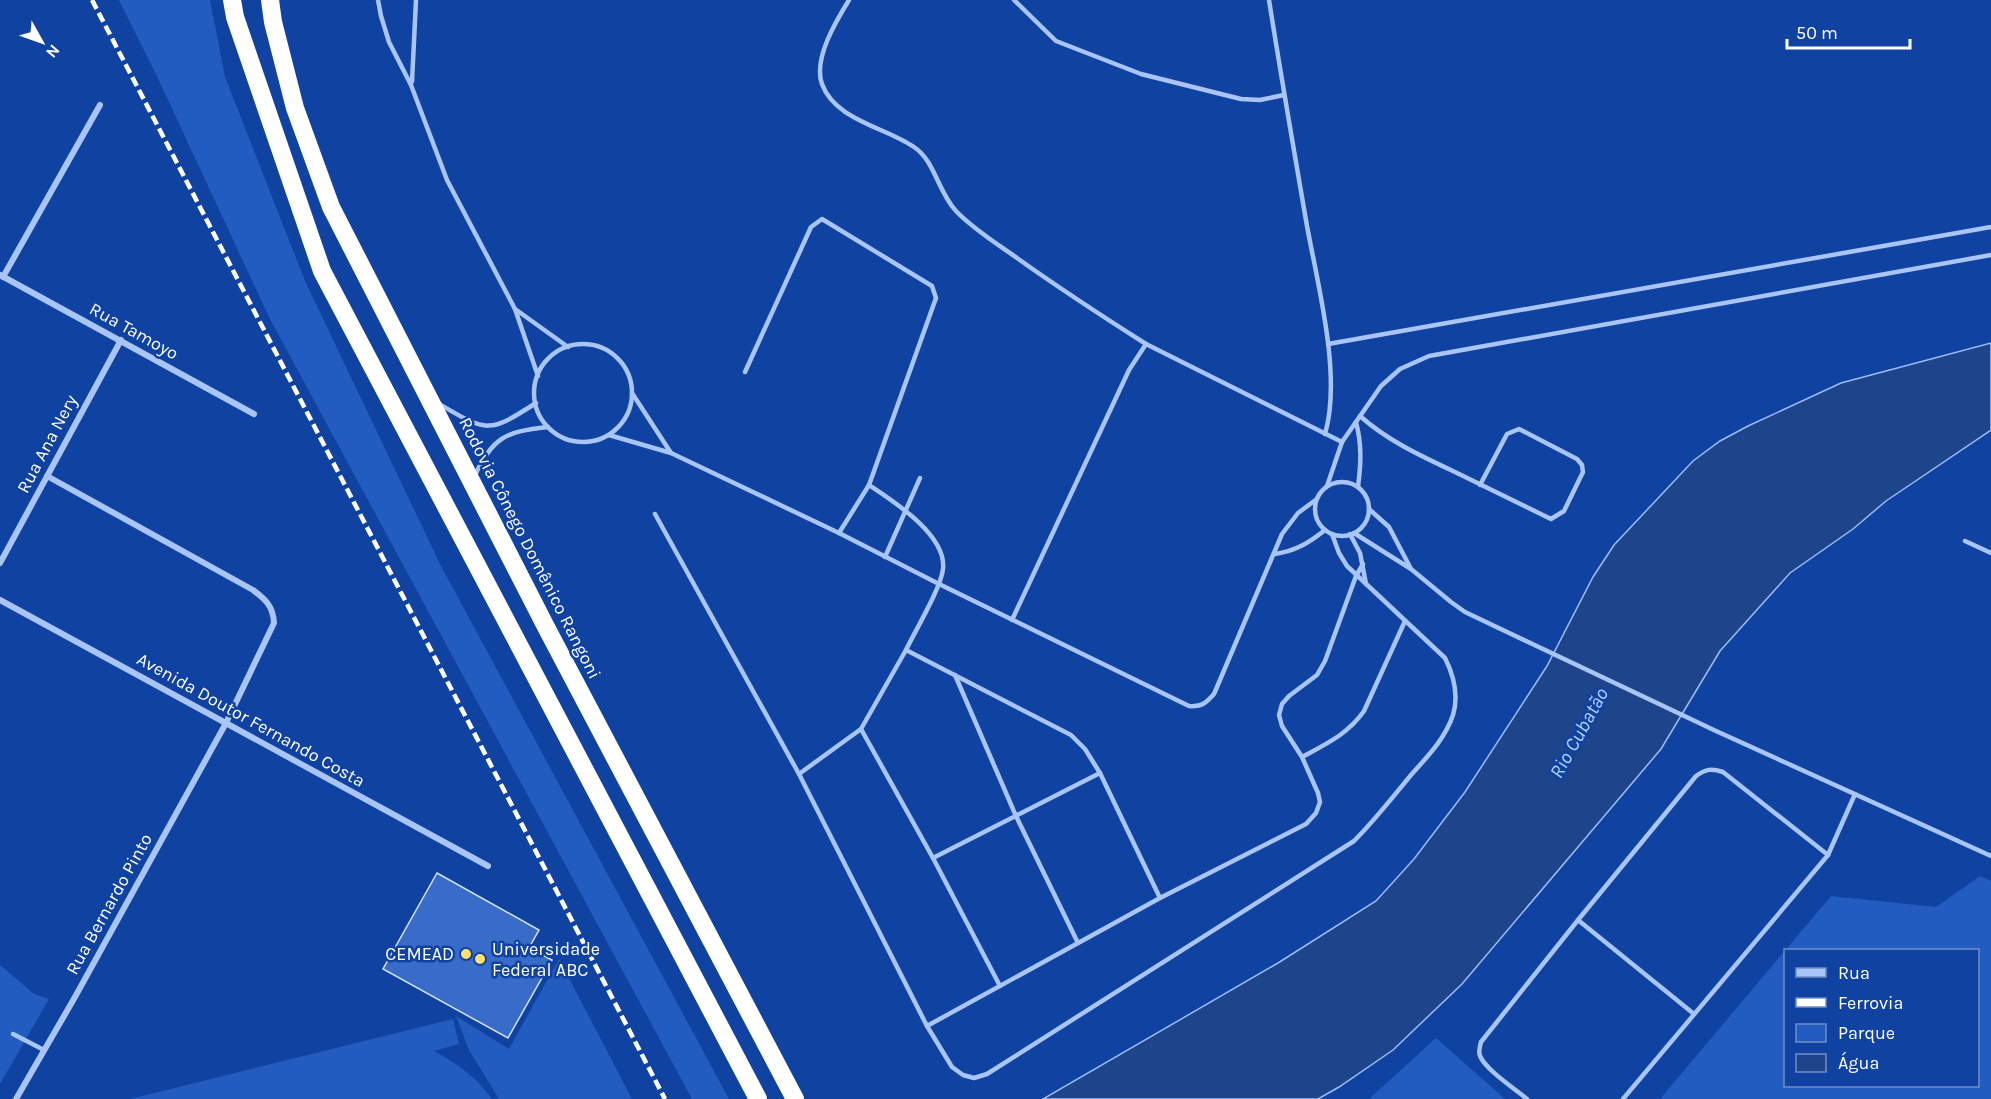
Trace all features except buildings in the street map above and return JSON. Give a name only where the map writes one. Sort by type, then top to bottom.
[{"type":"highway","points":[[232,0],[235,17],[322,271],[758,1099]]},
{"type":"highway","name":"Rodovia Cônego Domênico Rangoni","points":[[270,0],[273,22],[295,108],[331,207],[546,627],[795,1099]]},
{"type":"street","points":[[2,276],[100,105]]},
{"type":"street","name":"Rua Tamoyo","points":[[2,276],[254,414]]},
{"type":"street","name":"Rua Ana Nery","points":[[0,562],[120,340]]},
{"type":"street","name":"Rua Bernardo Pinto","points":[[16,1099],[226,723],[274,623],[273,610],[267,600],[253,590],[47,476]]},
{"type":"street","name":"Avenida Doutor Fernando Costa","points":[[0,600],[488,866]]},
{"type":"lane","points":[[378,0],[389,42],[411,85],[447,180],[515,309],[538,376]]},
{"type":"lane","points":[[411,85],[416,0]]},
{"type":"lane","points":[[849,0],[838,17],[819,62],[821,84],[832,100],[859,121],[915,147],[928,163],[955,210],[983,233],[1066,292],[1146,344],[1342,442]]},
{"type":"lane","points":[[1014,0],[1056,41],[1141,74],[1241,99],[1260,100],[1284,96]]},
{"type":"lane","points":[[1269,0],[1328,344],[1331,406],[1325,434]]},
{"type":"lane","points":[[745,372],[811,228],[822,219],[932,286],[936,298],[869,485],[839,533]]},
{"type":"lane","points":[[1328,344],[1991,227]]},
{"type":"lane","points":[[609,435],[672,453],[1189,706],[1199,707],[1214,694],[1282,534],[1298,513],[1317,499],[1327,486],[1342,442],[1381,386],[1400,369],[1428,356],[1991,255]]},
{"type":"lane","points":[[515,309],[568,347]]},
{"type":"lane","points":[[579,344],[591,345],[612,353],[621,361],[631,382],[632,393],[628,413],[623,421],[609,435],[588,442],[557,434],[548,427],[540,416],[534,394],[542,366],[558,351],[568,347],[579,344]]},
{"type":"lane","points":[[1012,620],[1129,370],[1146,344]]},
{"type":"lane","points":[[632,393],[672,453]]},
{"type":"lane","points":[[429,398],[472,423],[484,427],[509,420],[536,403]]},
{"type":"lane","points":[[1360,416],[1377,431],[1402,447],[1480,485],[1551,519],[1564,511],[1583,472],[1582,465],[1577,459],[1519,429],[1507,434],[1480,485]]},
{"type":"lane","points":[[1356,422],[1362,459],[1358,487]]},
{"type":"lane","points":[[472,482],[492,445],[505,436],[519,431],[548,427]]},
{"type":"lane","points":[[885,557],[920,478]]},
{"type":"lane","points":[[1317,499],[1315,510],[1317,521],[1324,530],[1332,534],[1341,536],[1352,534],[1365,523],[1369,508],[1368,500],[1358,487],[1342,482],[1327,486]]},
{"type":"lane","points":[[799,774],[861,729],[906,650],[939,584],[943,569],[942,555],[934,541],[906,510],[869,485]]},
{"type":"lane","points":[[1369,508],[1389,527],[1411,569]]},
{"type":"lane","points":[[655,514],[799,774],[927,1026],[952,1067],[963,1075],[974,1078],[987,1074],[1354,841],[1442,738],[1453,714],[1456,692],[1453,673],[1444,658],[1347,566],[1332,534]]},
{"type":"lane","points":[[1275,554],[1299,548],[1324,530]]},
{"type":"lane","points":[[1352,534],[1360,553],[1366,584]]},
{"type":"lane","points":[[1352,534],[1411,569],[1465,612],[1716,731],[1991,856]]},
{"type":"lane","points":[[1965,540],[1991,553]]},
{"type":"lane","points":[[927,1026],[1160,898],[1306,824],[1316,813],[1320,802],[1318,793],[1302,757],[1282,726],[1279,715],[1282,704],[1317,675],[1325,661],[1356,576],[1363,564]]},
{"type":"lane","points":[[1302,757],[1342,735],[1355,724],[1364,711],[1405,621]]},
{"type":"lane","points":[[906,650],[1071,735],[1086,749],[1100,773],[1160,898]]},
{"type":"lane","points":[[955,675],[1016,816],[1078,943]]},
{"type":"lane","points":[[861,729],[933,858],[1000,986]]},
{"type":"lane","points":[[1527,1099],[1486,1065],[1480,1057],[1481,1042],[1689,785],[1705,770],[1714,768],[1723,772],[1828,855]]},
{"type":"lane","points":[[933,858],[1100,773]]},
{"type":"lane","points":[[1623,1099],[1828,855],[1855,794]]},
{"type":"lane","points":[[1578,920],[1694,1014]]},
{"type":"lane","points":[[13,1034],[44,1050]]},
{"type":"green space","points":[[119,0],[210,0],[225,77],[305,281],[441,566],[729,1099],[692,1099],[270,319]]},
{"type":"green space","points":[[1980,876],[1991,881],[1991,1099],[1660,1099],[1784,952],[1784,1087],[1979,1087],[1979,949],[1786,949],[1831,896],[1936,907]]},
{"type":"green space","points":[[559,959],[632,1099],[499,1099],[469,1050],[456,1016],[509,1049]]},
{"type":"green space","points":[[0,965],[34,994],[49,999],[0,1084]]},
{"type":"green space","points":[[453,1019],[459,1044],[434,1051],[466,1072],[492,1099],[130,1099]]},
{"type":"green space","points":[[1436,1038],[1505,1099],[1369,1099]]},
{"type":"water","name":"Rio Cubatão","points":[[1991,343],[1991,430],[1886,501],[1853,529],[1790,573],[1720,651],[1661,749],[1462,984],[1393,1050],[1318,1099],[1043,1099],[1278,963],[1376,901],[1414,859],[1465,792],[1547,666],[1593,577],[1614,545],[1693,461],[1720,441],[1748,426],[1841,383]]},
{"type":"railway","points":[[92,0],[665,1099]]},
{"type":"place","name":"CEMEAD","points":[[466,954]]},
{"type":"place","name":"Universidade Federal ABC","points":[[480,959]]}]
